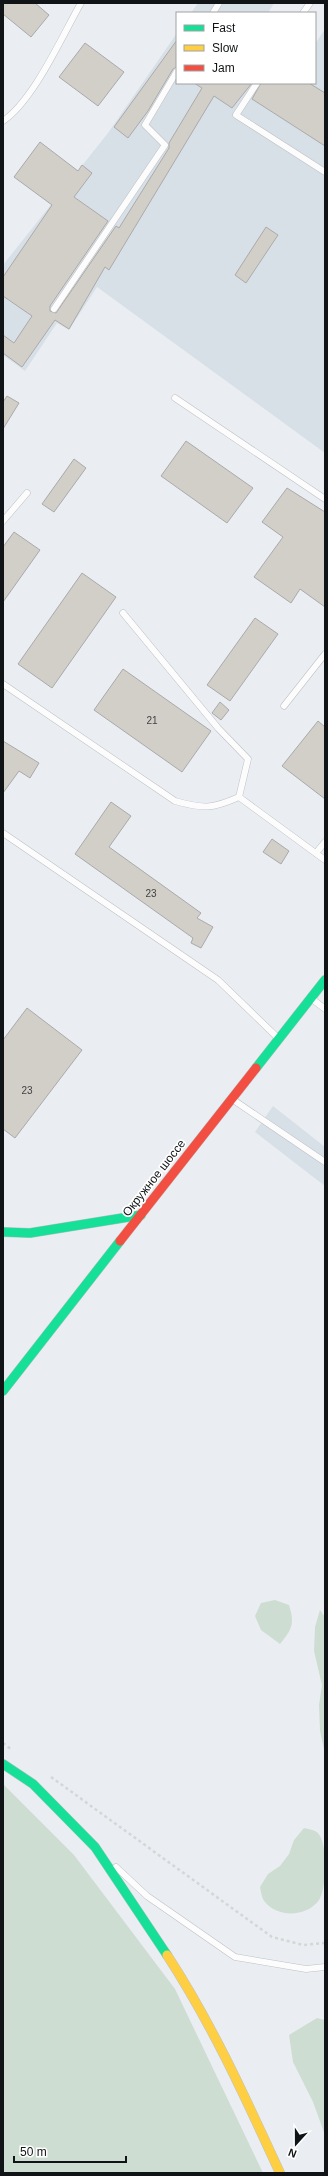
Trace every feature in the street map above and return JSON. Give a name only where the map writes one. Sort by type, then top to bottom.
[{"type":"street","name":"Окружное шоссе","points":[[3,1391],[142,1215],[231,1098],[325,980]]},
{"type":"street","points":[[3,1232],[30,1233],[142,1215]]},
{"type":"street","points":[[3,1764],[33,1784],[95,1847],[181,1977],[230,2065],[280,2173]]},
{"type":"lane","points":[[3,121],[12,115],[34,87],[81,3]]},
{"type":"lane","points":[[214,12],[219,3]]},
{"type":"lane","points":[[304,12],[310,3]]},
{"type":"lane","points":[[54,309],[165,146],[145,125],[176,73]]},
{"type":"lane","points":[[256,84],[236,115],[325,172]]},
{"type":"lane","points":[[175,398],[325,499]]},
{"type":"lane","points":[[3,521],[26,493]]},
{"type":"lane","points":[[123,613],[218,728],[248,759],[239,797]]},
{"type":"lane","points":[[284,706],[325,654]]},
{"type":"lane","points":[[3,684],[175,801],[192,806],[206,807],[218,806],[239,797]]},
{"type":"lane","points":[[239,797],[325,860]]},
{"type":"lane","points":[[3,833],[218,980],[279,1039]]},
{"type":"lane","points":[[316,853],[325,842]]},
{"type":"lane","points":[[311,999],[325,1009]]},
{"type":"lane","points":[[231,1098],[325,1162]]},
{"type":"lane","points":[[95,1847],[147,1896],[235,1957],[306,1969],[325,1967]]},
{"type":"path","points":[[3,1743],[16,1752]]},
{"type":"path","points":[[48,1775],[272,1938],[303,1945],[325,1943]]},
{"type":"shaded area","points":[[198,3],[274,3],[269,12],[192,12]]},
{"type":"shaded area","points":[[325,29],[325,453],[97,287],[69,330],[57,323],[25,371],[3,355],[3,265],[108,133],[176,34],[176,84],[316,84],[316,42]]},
{"type":"shaded area","points":[[273,1106],[325,1147],[325,1186],[255,1132]]},
{"type":"green space","points":[[275,1600],[289,1605],[292,1617],[290,1630],[280,1644],[261,1630],[255,1616],[261,1603]]},
{"type":"green space","points":[[320,1610],[325,1617],[325,1754],[320,1731],[319,1705],[322,1685],[314,1651],[315,1627]]},
{"type":"green space","points":[[3,1784],[74,1855],[175,1989],[263,2173],[3,2173]]},
{"type":"green space","points":[[304,1828],[317,1832],[324,1846],[325,1876],[322,1894],[314,1906],[307,1910],[292,1913],[277,1911],[265,1902],[262,1897],[260,1887],[268,1874],[280,1866],[289,1854],[294,1840]]},
{"type":"green space","points":[[317,2018],[325,2020],[325,2135],[313,2102],[293,2062],[289,2035]]},
{"type":"building","points":[[3,3],[35,3],[49,15],[31,37],[3,14]]},
{"type":"building","points":[[176,41],[176,68],[173,69],[148,111],[128,138],[114,127]]},
{"type":"building","points":[[85,43],[124,72],[98,106],[59,77]]},
{"type":"building","points":[[196,84],[251,84],[232,108],[214,96],[109,270],[105,267],[69,329],[55,320],[22,367],[3,353],[3,335],[14,343],[32,316],[3,296],[3,277],[52,205],[14,177],[40,142],[78,171],[82,165],[92,173],[74,197],[108,221],[50,306],[50,311],[56,313],[116,226],[119,228],[169,148],[169,143],[202,88]]},
{"type":"building","points":[[260,84],[311,84],[325,93],[325,146],[252,99]]},
{"type":"building","points":[[266,227],[278,235],[246,283],[235,275]]},
{"type":"building","points":[[7,396],[19,403],[3,429],[3,402]]},
{"type":"building","points":[[186,441],[253,488],[227,523],[161,476]]},
{"type":"building","points":[[74,459],[86,468],[54,512],[42,504]]},
{"type":"building","points":[[287,488],[325,512],[325,607],[300,589],[291,603],[254,577],[283,537],[262,522]]},
{"type":"building","points":[[14,532],[40,550],[3,602],[3,547]]},
{"type":"building","points":[[82,573],[116,597],[52,688],[18,664]]},
{"type":"building","points":[[255,618],[278,634],[230,701],[207,685]]},
{"type":"building","points":[[123,669],[211,731],[182,772],[94,710]]},
{"type":"building","points":[[220,702],[229,710],[221,720],[212,713]]},
{"type":"building","points":[[318,721],[325,727],[325,799],[282,766]]},
{"type":"building","points":[[3,741],[39,763],[30,778],[19,771],[3,793]]},
{"type":"building","points":[[111,802],[131,816],[109,847],[201,913],[197,918],[213,927],[201,948],[191,943],[193,938],[75,854]]},
{"type":"building","points":[[272,839],[289,851],[281,864],[263,852]]},
{"type":"building","points":[[27,1008],[82,1050],[15,1138],[3,1129],[3,1040]]},
{"type":"traffic: fast","points":[[256,1068],[325,980]]},
{"type":"traffic: fast","points":[[3,1232],[30,1233],[141,1215]]},
{"type":"traffic: fast","points":[[3,1391],[120,1241]]},
{"type":"traffic: fast","points":[[3,1764],[33,1784],[95,1847],[167,1955]]},
{"type":"traffic: slow","points":[[167,1955],[214,2035],[280,2173]]},
{"type":"traffic: jam","points":[[120,1241],[256,1068]]}]
